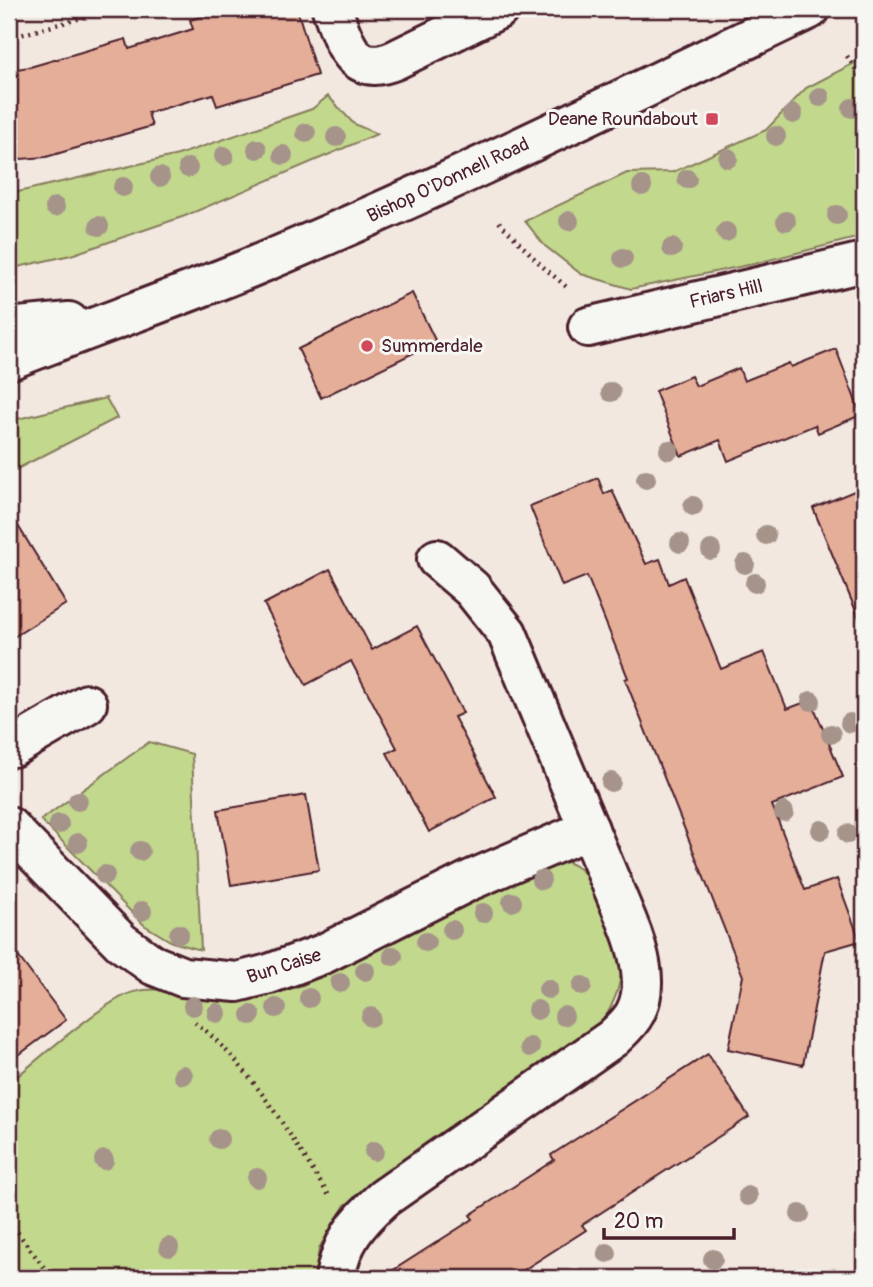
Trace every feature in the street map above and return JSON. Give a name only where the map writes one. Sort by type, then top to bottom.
[{"type":"street","points":[[338,26],[354,57],[366,66],[384,65],[499,9]]},
{"type":"street","name":"Bishop O'Donnell Road","points":[[9,360],[117,317],[184,294],[391,207],[810,9]]},
{"type":"street","name":"Friars Hill","points":[[602,324],[864,262]]},
{"type":"street","name":"Bishop O'Donnell Road","points":[[9,328],[117,317]]},
{"type":"street","points":[[335,1278],[338,1258],[351,1234],[384,1198],[613,1038],[635,1013],[642,981],[641,965],[627,921],[507,633],[472,589],[437,559]]},
{"type":"street","points":[[9,747],[87,704]]},
{"type":"street","name":"Bun Caise","points":[[9,827],[121,942],[153,965],[183,976],[237,982],[323,954],[471,880],[589,829]]},
{"type":"path","points":[[9,38],[114,9]]},
{"type":"path","points":[[847,56],[864,83]]},
{"type":"path","points":[[499,222],[602,324]]},
{"type":"path","points":[[194,1021],[216,1038],[267,1101],[351,1234]]},
{"type":"path","points":[[9,1221],[52,1278]]},
{"type":"green space","points":[[864,58],[864,236],[753,264],[631,289],[581,274],[545,246],[525,221],[627,173],[673,172],[766,130],[806,88]]},
{"type":"green space","points":[[328,96],[354,124],[377,134],[185,216],[71,255],[9,269],[9,194],[178,155],[312,109]]},
{"type":"green space","points":[[106,398],[117,418],[9,473],[9,421]]},
{"type":"green space","points":[[149,742],[192,754],[201,950],[172,942],[144,925],[41,820]]},
{"type":"green space","points":[[567,862],[585,874],[596,892],[620,955],[619,986],[604,1020],[345,1205],[319,1248],[315,1278],[9,1278],[9,1083],[89,1018],[122,997],[144,990],[235,999],[270,994],[303,985],[550,863]]},
{"type":"building","points":[[227,9],[297,9],[317,75],[217,106],[213,94],[148,113],[152,126],[46,157],[9,160],[9,70],[30,67],[126,39],[129,49],[193,29],[190,20]]},
{"type":"building","name":"Summerdale","points":[[412,293],[436,342],[321,398],[298,349]]},
{"type":"building","points":[[836,349],[861,415],[818,433],[815,425],[728,461],[720,440],[681,456],[655,391],[691,376],[696,386],[739,368],[744,381],[789,363],[791,367]]},
{"type":"building","points":[[598,478],[604,494],[612,490],[646,564],[660,559],[669,584],[684,577],[721,669],[764,652],[787,709],[811,700],[843,777],[772,805],[805,890],[837,879],[860,941],[825,951],[803,1065],[728,1049],[743,976],[587,576],[562,586],[530,506]]},
{"type":"building","points":[[864,487],[864,627],[863,628],[813,508]]},
{"type":"building","points":[[9,511],[66,604],[9,640]]},
{"type":"building","points":[[330,569],[372,650],[417,626],[463,713],[454,717],[496,797],[429,832],[387,753],[397,748],[351,661],[306,685],[264,604]]},
{"type":"building","points":[[306,795],[319,870],[231,885],[218,810]]},
{"type":"building","points":[[9,944],[66,1020],[9,1062]]},
{"type":"building","points":[[708,1054],[749,1117],[582,1225],[586,1230],[511,1278],[381,1278],[473,1219],[470,1215],[554,1160],[551,1155]]},
{"type":"place","name":"Deane Roundabout","points":[[712,119]]},
{"type":"place","name":"Summerdale","points":[[367,346]]}]
